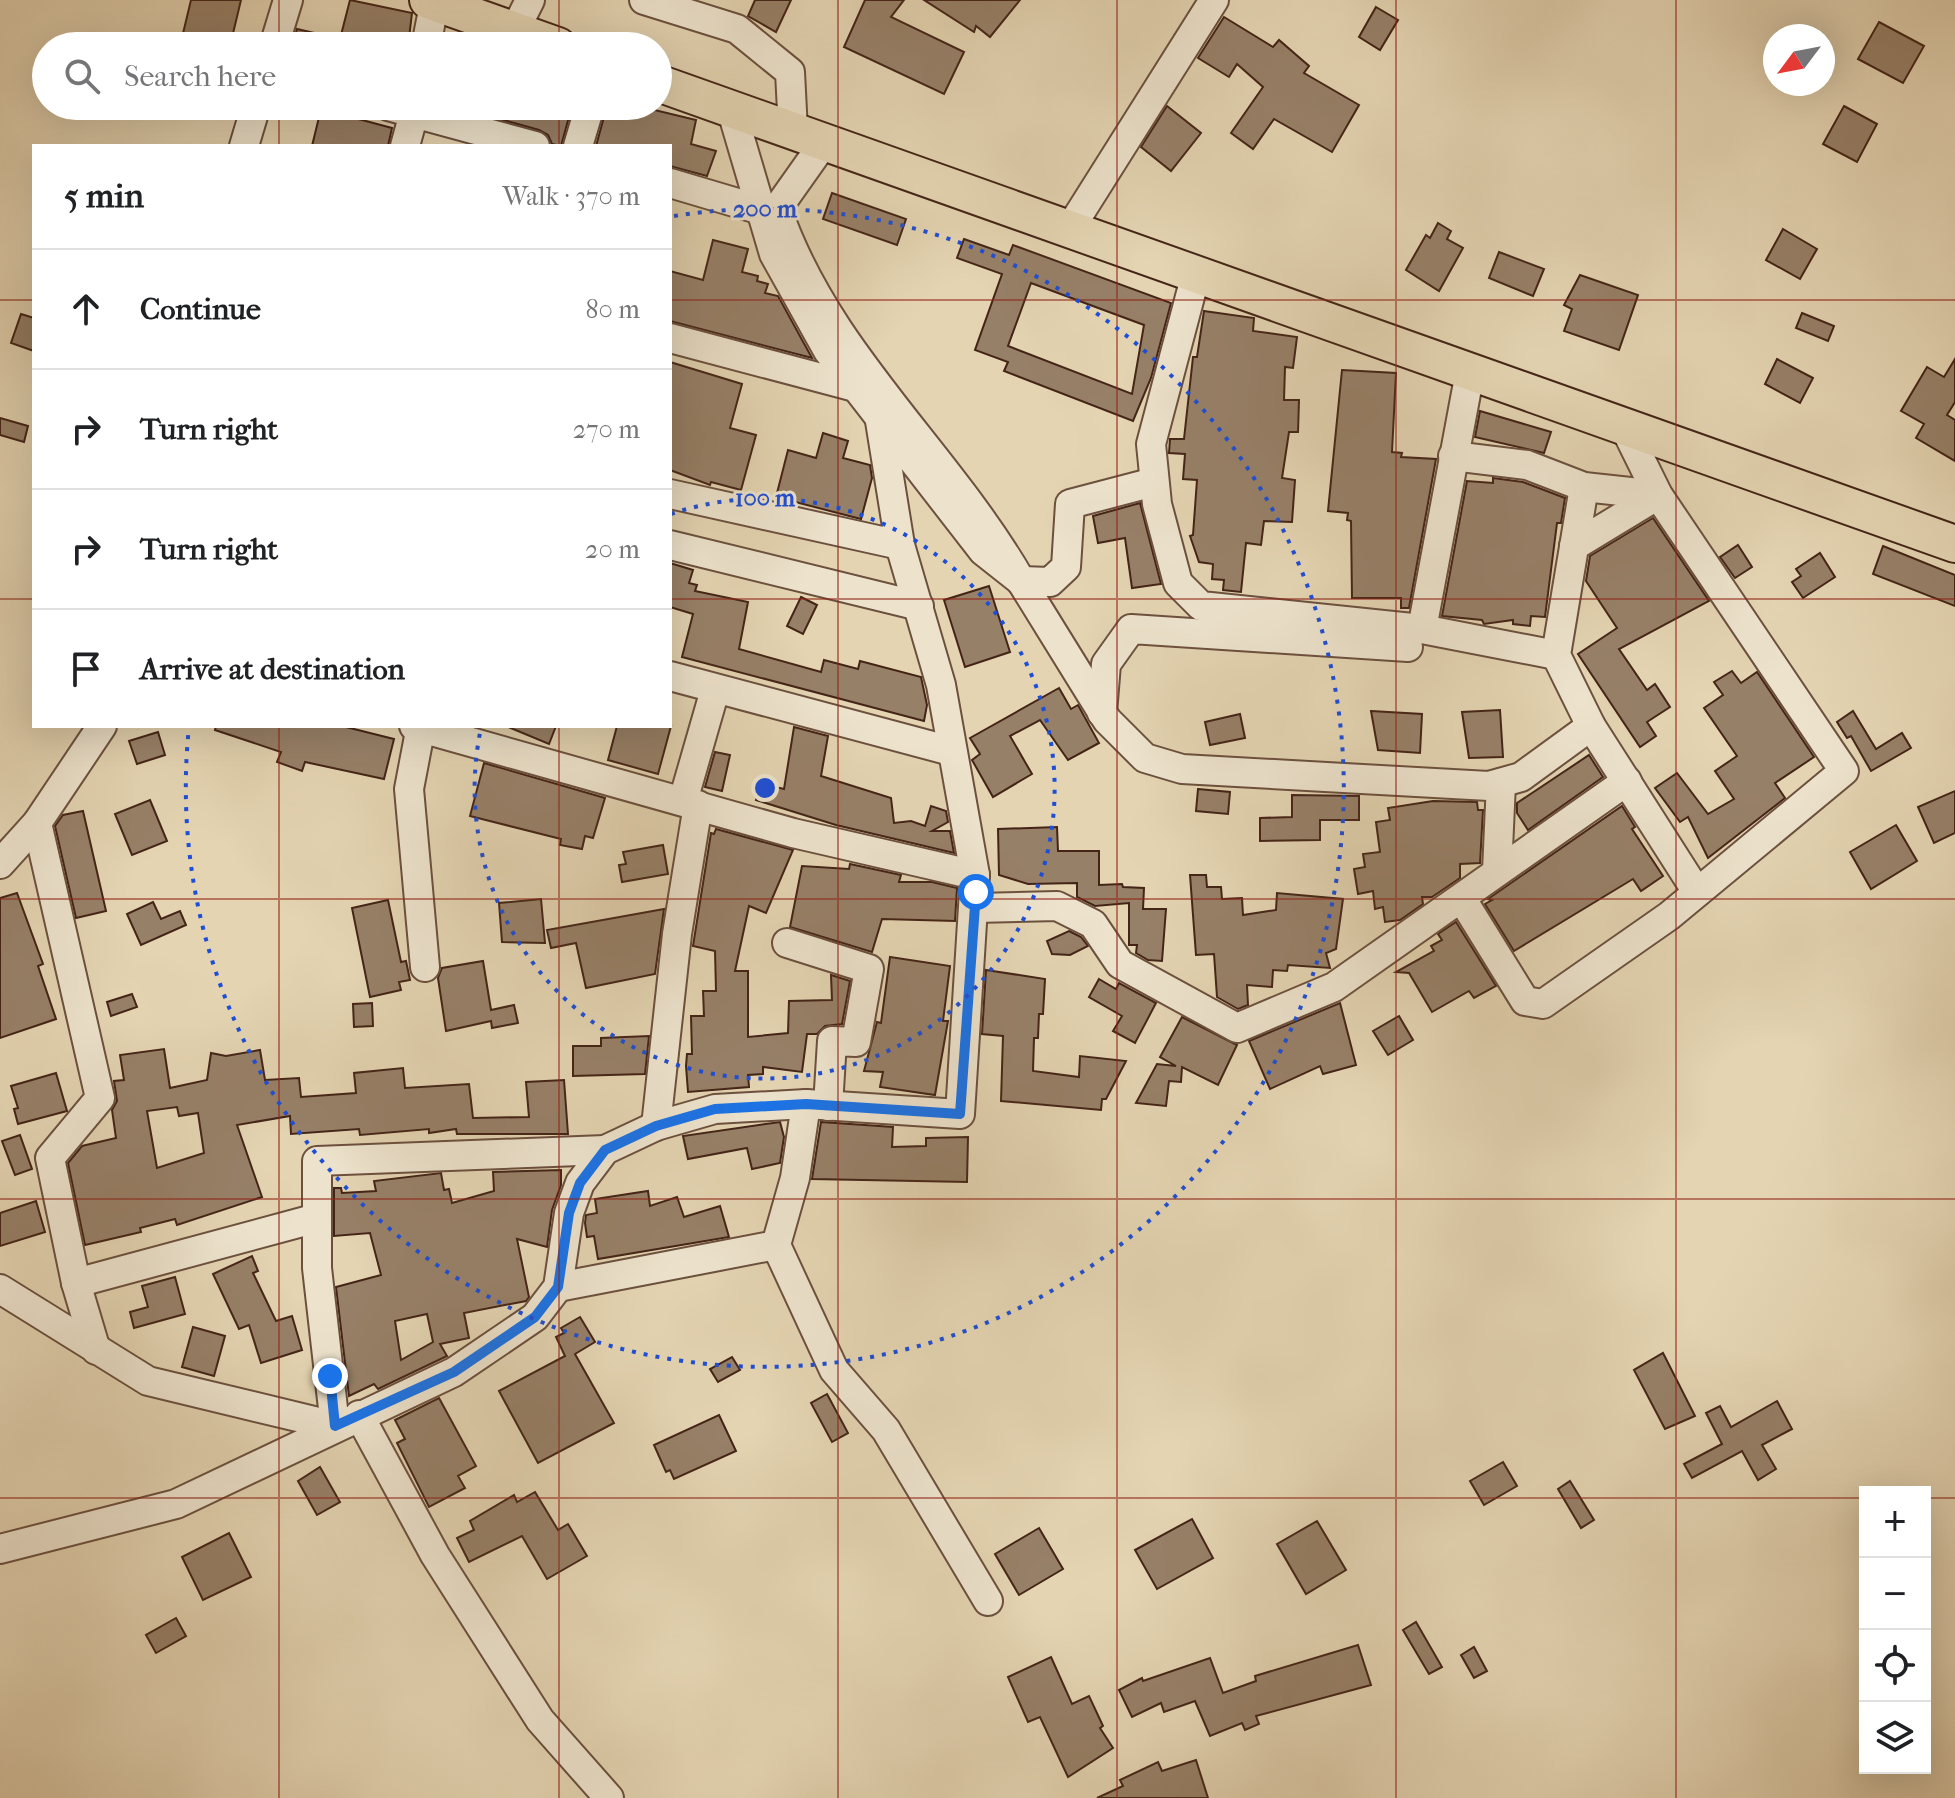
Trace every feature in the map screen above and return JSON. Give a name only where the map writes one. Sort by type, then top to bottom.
[{"type":"main road","points":[[432,1],[522,15],[542,32]]},
{"type":"main road","points":[[672,88],[1955,544]]},
{"type":"street","points":[[278,32],[288,0]]},
{"type":"street","points":[[644,0],[737,29],[790,72],[808,137],[769,209],[774,254],[828,351],[983,551],[1021,581],[1050,582],[1066,567],[1070,504],[1154,482]]},
{"type":"street","points":[[1069,230],[1214,0]]},
{"type":"street","points":[[428,32],[432,1]]},
{"type":"street","points":[[731,108],[769,209],[827,316],[892,407],[995,535],[1102,713],[1145,758],[1182,769],[1489,786],[1521,777],[1591,726]]},
{"type":"street","points":[[245,144],[252,120]]},
{"type":"street","points":[[405,144],[406,120]]},
{"type":"street","points":[[447,120],[528,144]]},
{"type":"street","points":[[579,144],[586,120]]},
{"type":"street","points":[[672,184],[769,209]]},
{"type":"street","points":[[1196,274],[1151,444],[1157,504],[1178,583],[1201,606],[1415,638],[1556,655]]},
{"type":"street","points":[[672,339],[855,387]]},
{"type":"street","points":[[1415,638],[1470,372]]},
{"type":"street","points":[[609,1798],[540,1720],[347,1420],[317,1268],[317,1161],[605,1150],[656,1126],[715,1109],[817,1105],[960,1114],[975,875],[941,685],[900,545],[879,415]]},
{"type":"street","points":[[1462,899],[1525,1001],[1543,1004],[1669,916],[1844,771],[1658,495],[1624,426]]},
{"type":"street","points":[[1453,456],[1527,465],[1584,487],[1658,495]]},
{"type":"street","points":[[1584,487],[1556,655],[1591,726],[1697,892]]},
{"type":"street","points":[[672,494],[900,545]]},
{"type":"street","points":[[1574,546],[1658,495]]},
{"type":"street","points":[[672,545],[919,606]]},
{"type":"street","points":[[1102,713],[1106,664],[1131,629],[1415,638]]},
{"type":"street","points":[[672,677],[951,751]]},
{"type":"street","points":[[656,1126],[691,803],[715,690]]},
{"type":"street","points":[[0,864],[37,823],[101,728]]},
{"type":"street","points":[[418,728],[409,789],[425,967]]},
{"type":"street","points":[[422,728],[793,833],[975,875]]},
{"type":"street","points":[[975,908],[1057,906],[1093,924],[1120,964],[1237,1028],[1334,987],[1627,781]]},
{"type":"street","points":[[1497,871],[1501,783]]},
{"type":"street","points":[[37,823],[100,1098],[50,1158],[76,1283],[96,1350]]},
{"type":"street","points":[[787,943],[869,969],[856,1042],[832,1041],[817,1105],[776,1245],[834,1370],[886,1430],[988,1601]]},
{"type":"street","points":[[0,1549],[176,1504],[347,1420],[454,1372],[535,1317],[558,1287],[569,1213],[580,1183],[605,1150]]},
{"type":"street","points":[[76,1283],[317,1218]]},
{"type":"street","points":[[558,1287],[776,1245]]},
{"type":"street","points":[[0,1289],[148,1381],[347,1420]]},
{"type":"building","points":[[191,0],[241,0],[233,32],[183,32]]},
{"type":"building","points":[[350,0],[412,13],[410,32],[342,32]]},
{"type":"building","points":[[755,0],[791,0],[776,32],[748,16]]},
{"type":"building","points":[[865,0],[904,0],[891,17],[964,52],[944,94],[844,47]]},
{"type":"building","points":[[924,0],[1020,0],[990,37],[976,26],[974,32]]},
{"type":"building","points":[[1376,7],[1398,20],[1380,50],[1359,37]]},
{"type":"building","points":[[1224,17],[1273,47],[1279,40],[1309,66],[1304,73],[1359,105],[1332,152],[1274,119],[1253,149],[1231,133],[1263,87],[1237,64],[1229,77],[1198,58]]},
{"type":"building","points":[[1879,22],[1924,46],[1903,83],[1858,59]]},
{"type":"building","points":[[1167,106],[1201,133],[1171,171],[1141,147]]},
{"type":"building","points":[[1844,106],[1877,124],[1857,162],[1823,144]]},
{"type":"building","points":[[672,114],[696,120],[691,144],[716,151],[707,176],[672,167],[672,144],[597,144],[603,120],[672,120]]},
{"type":"building","points":[[318,120],[362,120],[392,128],[388,144],[312,144]]},
{"type":"building","points":[[503,120],[568,120],[562,144],[552,144],[548,135]]},
{"type":"building","points":[[832,193],[906,219],[897,245],[823,219]]},
{"type":"building","points":[[1438,223],[1451,231],[1447,239],[1463,248],[1439,291],[1406,270],[1426,235],[1430,238]]},
{"type":"building","points":[[1783,229],[1817,249],[1800,279],[1766,260]]},
{"type":"building","points":[[964,239],[1009,255],[1013,245],[1171,303],[1151,378],[1133,421],[1004,371],[1008,362],[975,350],[1002,274],[957,258]],"holes":[[[1031,283],[1144,325],[1132,394],[1008,346]]]},
{"type":"building","points":[[713,240],[748,249],[742,272],[758,276],[757,281],[768,284],[765,293],[778,296],[812,358],[672,322],[672,272],[703,280]]},
{"type":"building","points":[[1499,252],[1544,269],[1533,296],[1489,278]]},
{"type":"building","points":[[1580,275],[1638,295],[1619,350],[1564,331],[1572,309],[1564,305]]},
{"type":"building","points":[[1204,311],[1254,318],[1253,331],[1297,337],[1293,368],[1285,367],[1284,400],[1299,400],[1298,432],[1289,432],[1282,478],[1295,480],[1292,522],[1264,521],[1261,545],[1246,543],[1241,592],[1223,590],[1224,580],[1212,579],[1213,564],[1199,562],[1190,536],[1193,535],[1197,480],[1183,479],[1185,454],[1169,453],[1170,439],[1184,439],[1193,357],[1197,357]]},
{"type":"building","points":[[1802,313],[1834,326],[1828,341],[1796,328]]},
{"type":"building","points":[[21,314],[32,317],[32,350],[11,343]]},
{"type":"building","points":[[1777,359],[1813,378],[1800,403],[1765,384]]},
{"type":"building","points":[[1955,359],[1955,402],[1947,415],[1955,420],[1955,461],[1916,438],[1924,424],[1901,411],[1927,367],[1944,377]]},
{"type":"building","points":[[672,363],[742,384],[730,428],[756,435],[741,490],[711,482],[710,485],[672,471]]},
{"type":"building","points":[[1342,370],[1396,373],[1392,452],[1402,453],[1401,457],[1436,459],[1409,608],[1401,608],[1401,598],[1352,598],[1351,521],[1347,520],[1348,513],[1328,511]]},
{"type":"building","points":[[1480,411],[1551,432],[1544,453],[1475,437]]},
{"type":"building","points":[[0,418],[28,426],[24,442],[0,435]]},
{"type":"building","points":[[823,433],[848,441],[843,458],[870,465],[872,478],[861,519],[776,497],[788,450],[816,458]]},
{"type":"building","points":[[1493,478],[1523,482],[1565,498],[1561,523],[1557,523],[1545,617],[1531,616],[1530,626],[1513,624],[1513,620],[1484,624],[1482,620],[1442,616],[1467,481],[1493,483]]},
{"type":"building","points":[[1140,503],[1161,584],[1132,588],[1125,538],[1098,543],[1093,516]]},
{"type":"building","points":[[1653,518],[1709,601],[1619,649],[1647,690],[1655,684],[1670,707],[1647,722],[1656,736],[1640,747],[1578,654],[1617,628],[1586,581],[1590,556]]},
{"type":"building","points":[[1738,545],[1752,567],[1735,578],[1720,557]]},
{"type":"building","points":[[1883,546],[1955,575],[1955,606],[1873,574]]},
{"type":"building","points":[[1820,553],[1835,577],[1803,598],[1792,582],[1801,576],[1796,569]]},
{"type":"building","points":[[672,564],[693,570],[689,583],[697,585],[695,591],[748,602],[739,649],[821,672],[824,660],[858,669],[860,661],[921,677],[927,705],[924,721],[682,657],[693,614],[672,608]]},
{"type":"building","points":[[989,586],[1010,652],[965,667],[944,600]]},
{"type":"building","points":[[801,597],[817,605],[803,634],[787,626]]},
{"type":"building","points":[[1732,671],[1741,683],[1757,672],[1814,757],[1775,783],[1785,798],[1708,858],[1688,817],[1680,822],[1655,788],[1677,773],[1708,814],[1734,799],[1715,771],[1737,756],[1704,708],[1723,695],[1714,682]]},
{"type":"building","points":[[1059,688],[1071,709],[1078,705],[1099,743],[1068,760],[1040,720],[1010,736],[1032,774],[993,797],[972,760],[980,754],[970,738]]},
{"type":"building","points":[[1500,710],[1503,757],[1469,758],[1462,712]]},
{"type":"building","points":[[1371,711],[1422,714],[1420,753],[1378,750]]},
{"type":"building","points":[[1853,711],[1876,749],[1902,733],[1911,748],[1871,771],[1851,736],[1847,738],[1837,722]]},
{"type":"building","points":[[1240,714],[1245,738],[1210,745],[1205,722]]},
{"type":"building","points":[[794,727],[828,736],[821,776],[891,798],[894,823],[911,821],[925,826],[931,806],[946,811],[948,822],[932,831],[950,831],[954,853],[836,825],[756,800],[760,783],[784,789]]},
{"type":"building","points":[[350,728],[394,739],[384,779],[305,762],[302,771],[277,762],[281,752],[215,730]]},
{"type":"building","points":[[511,728],[555,728],[549,744]]},
{"type":"building","points":[[616,728],[670,728],[658,774],[608,760]]},
{"type":"building","points":[[158,732],[165,755],[137,764],[129,741]]},
{"type":"building","points":[[715,752],[730,755],[722,791],[705,787]]},
{"type":"building","points":[[1589,755],[1603,777],[1528,830],[1517,813],[1517,803]]},
{"type":"building","points":[[484,763],[605,798],[593,838],[585,836],[582,849],[560,845],[561,839],[470,816]]},
{"type":"building","points":[[1198,789],[1230,792],[1228,814],[1196,811]]},
{"type":"building","points":[[1955,791],[1955,833],[1934,843],[1918,807]]},
{"type":"building","points":[[1292,795],[1359,796],[1359,820],[1320,820],[1320,840],[1260,841],[1260,818],[1292,817]]},
{"type":"building","points":[[150,800],[167,841],[132,855],[115,814]]},
{"type":"building","points":[[1433,801],[1477,802],[1478,810],[1483,810],[1480,863],[1460,864],[1460,878],[1432,897],[1422,897],[1423,904],[1400,920],[1385,922],[1383,907],[1375,909],[1373,891],[1358,894],[1354,869],[1365,867],[1363,854],[1380,852],[1376,822],[1390,820],[1388,808]]},
{"type":"building","points":[[1622,806],[1635,827],[1632,829],[1663,876],[1641,891],[1633,879],[1514,951],[1485,904],[1492,900],[1488,899]]},
{"type":"building","points":[[83,811],[106,911],[76,918],[55,826],[63,815]]},
{"type":"building","points":[[1896,825],[1917,861],[1871,889],[1850,852]]},
{"type":"building","points":[[1057,827],[1058,851],[1099,851],[1099,885],[1122,884],[1123,887],[1144,888],[1143,909],[1166,909],[1162,961],[1148,960],[1136,953],[1137,945],[1129,945],[1129,903],[1095,906],[1077,897],[1077,883],[1028,884],[999,875],[998,829]]},
{"type":"building","points":[[716,829],[793,850],[766,913],[749,906],[735,971],[748,971],[748,1037],[788,1033],[789,1001],[832,1000],[831,975],[850,981],[842,1024],[825,1026],[817,1034],[807,1034],[802,1072],[763,1067],[763,1074],[748,1075],[749,1087],[688,1092],[686,1066],[687,1054],[692,1054],[691,1016],[704,1016],[703,991],[716,991],[715,951],[693,946],[711,833],[714,834]]},
{"type":"building","points":[[663,845],[668,874],[622,882],[619,865],[626,864],[623,852]]},
{"type":"building","points":[[850,864],[901,875],[899,882],[932,882],[957,888],[955,921],[882,919],[872,952],[790,927],[802,866],[849,869]]},
{"type":"building","points":[[1190,875],[1206,875],[1207,887],[1221,887],[1222,899],[1242,898],[1243,915],[1276,910],[1277,893],[1343,899],[1336,949],[1326,953],[1330,968],[1288,965],[1287,971],[1273,970],[1272,987],[1247,985],[1248,1005],[1238,1009],[1217,997],[1214,954],[1196,955]]},
{"type":"building","points":[[17,893],[43,964],[38,966],[56,1019],[0,1038],[0,898]]},
{"type":"building","points":[[541,899],[545,943],[502,942],[499,903]]},
{"type":"building","points":[[388,900],[401,962],[406,961],[410,980],[399,982],[401,990],[370,997],[352,908]]},
{"type":"building","points":[[153,902],[161,919],[180,911],[186,925],[141,945],[127,914]]},
{"type":"building","points":[[664,909],[655,974],[586,988],[576,943],[551,948],[547,930]]},
{"type":"building","points":[[1456,922],[1496,986],[1474,998],[1469,991],[1432,1012],[1409,973],[1396,972],[1434,951],[1431,946],[1442,940],[1438,934]]},
{"type":"building","points":[[1069,931],[1081,937],[1088,946],[1070,955],[1052,954],[1047,941]]},
{"type":"building","points":[[890,957],[950,966],[943,1021],[948,1021],[935,1095],[880,1087],[883,1072],[864,1071],[877,1022],[881,1023]]},
{"type":"building","points":[[483,961],[491,1010],[514,1005],[518,1023],[492,1028],[491,1021],[446,1031],[438,978],[442,968]]},
{"type":"building","points":[[986,970],[1045,979],[1043,1014],[1039,1014],[1038,1038],[1034,1038],[1033,1071],[1079,1077],[1080,1056],[1126,1061],[1106,1099],[1102,1099],[1101,1110],[1001,1101],[1003,1036],[982,1034]]},
{"type":"building","points":[[1099,979],[1116,989],[1119,983],[1156,1003],[1135,1043],[1113,1031],[1122,1016],[1089,997]]},
{"type":"building","points":[[132,994],[137,1007],[111,1016],[107,1002]]},
{"type":"building","points":[[372,1003],[373,1026],[354,1027],[353,1004]]},
{"type":"building","points":[[1340,1003],[1356,1065],[1323,1074],[1320,1066],[1270,1089],[1249,1041]]},
{"type":"building","points":[[1399,1016],[1413,1040],[1388,1055],[1373,1031]]},
{"type":"building","points":[[1182,1017],[1237,1045],[1218,1085],[1182,1067],[1181,1082],[1169,1081],[1166,1106],[1136,1103],[1157,1064],[1176,1066],[1160,1057]]},
{"type":"building","points":[[649,1036],[645,1074],[573,1076],[573,1046],[601,1046],[601,1038]]},
{"type":"building","points":[[164,1049],[170,1088],[207,1080],[211,1053],[226,1056],[260,1050],[265,1080],[299,1078],[301,1097],[356,1093],[354,1073],[403,1068],[405,1088],[469,1084],[473,1118],[529,1117],[526,1082],[564,1080],[568,1134],[457,1134],[456,1129],[429,1133],[429,1129],[360,1135],[359,1129],[291,1134],[290,1116],[237,1125],[262,1197],[177,1225],[175,1219],[140,1228],[141,1232],[85,1245],[68,1163],[82,1146],[116,1138],[112,1110],[117,1101],[114,1081],[124,1080],[120,1055]],"holes":[[[177,1107],[179,1116],[198,1113],[204,1153],[157,1168],[147,1111]]]},
{"type":"building","points":[[56,1073],[67,1111],[18,1124],[14,1109],[18,1108],[11,1086]]},
{"type":"building","points":[[780,1122],[784,1137],[780,1163],[752,1169],[747,1148],[688,1159],[683,1136]]},
{"type":"building","points":[[821,1122],[893,1127],[892,1147],[926,1146],[926,1138],[968,1137],[967,1182],[812,1179]]},
{"type":"building","points":[[20,1135],[32,1169],[15,1175],[2,1141]]},
{"type":"building","points":[[561,1170],[561,1185],[552,1210],[547,1247],[517,1239],[529,1297],[526,1301],[464,1313],[469,1338],[440,1344],[447,1356],[378,1389],[374,1384],[349,1396],[336,1287],[381,1275],[370,1233],[334,1236],[334,1188],[341,1188],[342,1193],[376,1191],[374,1181],[441,1173],[444,1190],[449,1189],[452,1203],[494,1191],[493,1172]],"holes":[[[427,1314],[433,1342],[401,1360],[395,1321]]]},
{"type":"building","points":[[648,1191],[650,1206],[677,1197],[684,1217],[720,1206],[729,1237],[598,1259],[594,1236],[587,1237],[585,1223],[586,1215],[597,1213],[595,1199]]},
{"type":"building","points":[[36,1201],[45,1232],[0,1246],[0,1213]]},
{"type":"building","points":[[252,1256],[258,1271],[253,1273],[276,1321],[292,1316],[302,1350],[261,1363],[249,1325],[239,1329],[213,1274]]},
{"type":"building","points":[[175,1277],[185,1314],[134,1328],[130,1312],[148,1307],[142,1286]]},
{"type":"building","points":[[580,1317],[595,1342],[575,1354],[614,1423],[538,1463],[499,1391],[565,1356],[556,1337],[564,1333],[561,1328]]},
{"type":"building","points":[[193,1327],[225,1336],[214,1376],[182,1367]]},
{"type":"building","points":[[1663,1353],[1695,1416],[1665,1429],[1634,1370]]},
{"type":"building","points":[[732,1357],[740,1370],[718,1382],[710,1369]]},
{"type":"building","points":[[827,1394],[848,1433],[832,1442],[811,1403]]},
{"type":"building","points":[[439,1398],[476,1466],[458,1476],[465,1488],[429,1507],[397,1443],[405,1439],[395,1420]]},
{"type":"building","points":[[1777,1401],[1792,1429],[1762,1445],[1776,1469],[1758,1480],[1742,1451],[1692,1478],[1684,1464],[1722,1444],[1706,1413],[1720,1406],[1731,1427]]},
{"type":"building","points":[[719,1415],[736,1451],[674,1479],[670,1470],[666,1472],[654,1445]]},
{"type":"building","points":[[1503,1462],[1517,1486],[1484,1505],[1470,1481]]},
{"type":"building","points":[[320,1467],[340,1502],[317,1515],[298,1481]]},
{"type":"building","points":[[1570,1481],[1594,1520],[1581,1528],[1558,1489]]},
{"type":"building","points":[[535,1492],[558,1530],[568,1524],[587,1556],[547,1579],[522,1536],[469,1562],[457,1538],[474,1530],[470,1521],[514,1495],[517,1502]]},
{"type":"building","points":[[1192,1519],[1213,1558],[1157,1589],[1135,1550]]},
{"type":"building","points":[[1317,1521],[1346,1570],[1306,1594],[1277,1544]]},
{"type":"building","points":[[1039,1528],[1063,1569],[1019,1595],[995,1554]]},
{"type":"building","points":[[229,1533],[251,1577],[203,1600],[182,1557]]},
{"type":"building","points":[[176,1618],[186,1636],[156,1653],[146,1635]]},
{"type":"building","points":[[1416,1622],[1442,1667],[1429,1674],[1403,1630]]},
{"type":"building","points":[[1358,1645],[1371,1685],[1256,1716],[1259,1724],[1245,1730],[1242,1723],[1210,1736],[1195,1701],[1164,1712],[1161,1703],[1132,1717],[1119,1690],[1142,1678],[1143,1681],[1210,1658],[1223,1693],[1256,1681],[1255,1676]]},
{"type":"building","points":[[1474,1647],[1487,1671],[1474,1678],[1461,1655]]},
{"type":"building","points":[[1051,1657],[1072,1704],[1089,1696],[1103,1726],[1100,1728],[1113,1748],[1068,1777],[1040,1717],[1028,1722],[1008,1677]]},
{"type":"building","points":[[1196,1760],[1208,1798],[1097,1798],[1123,1786],[1120,1780],[1158,1762],[1162,1771]]},
{"type":"route","points":[[330,1376],[335,1426],[454,1372],[535,1317],[558,1287],[569,1213],[580,1183],[605,1150],[656,1126],[715,1109],[806,1104],[960,1114],[976,892]]}]
